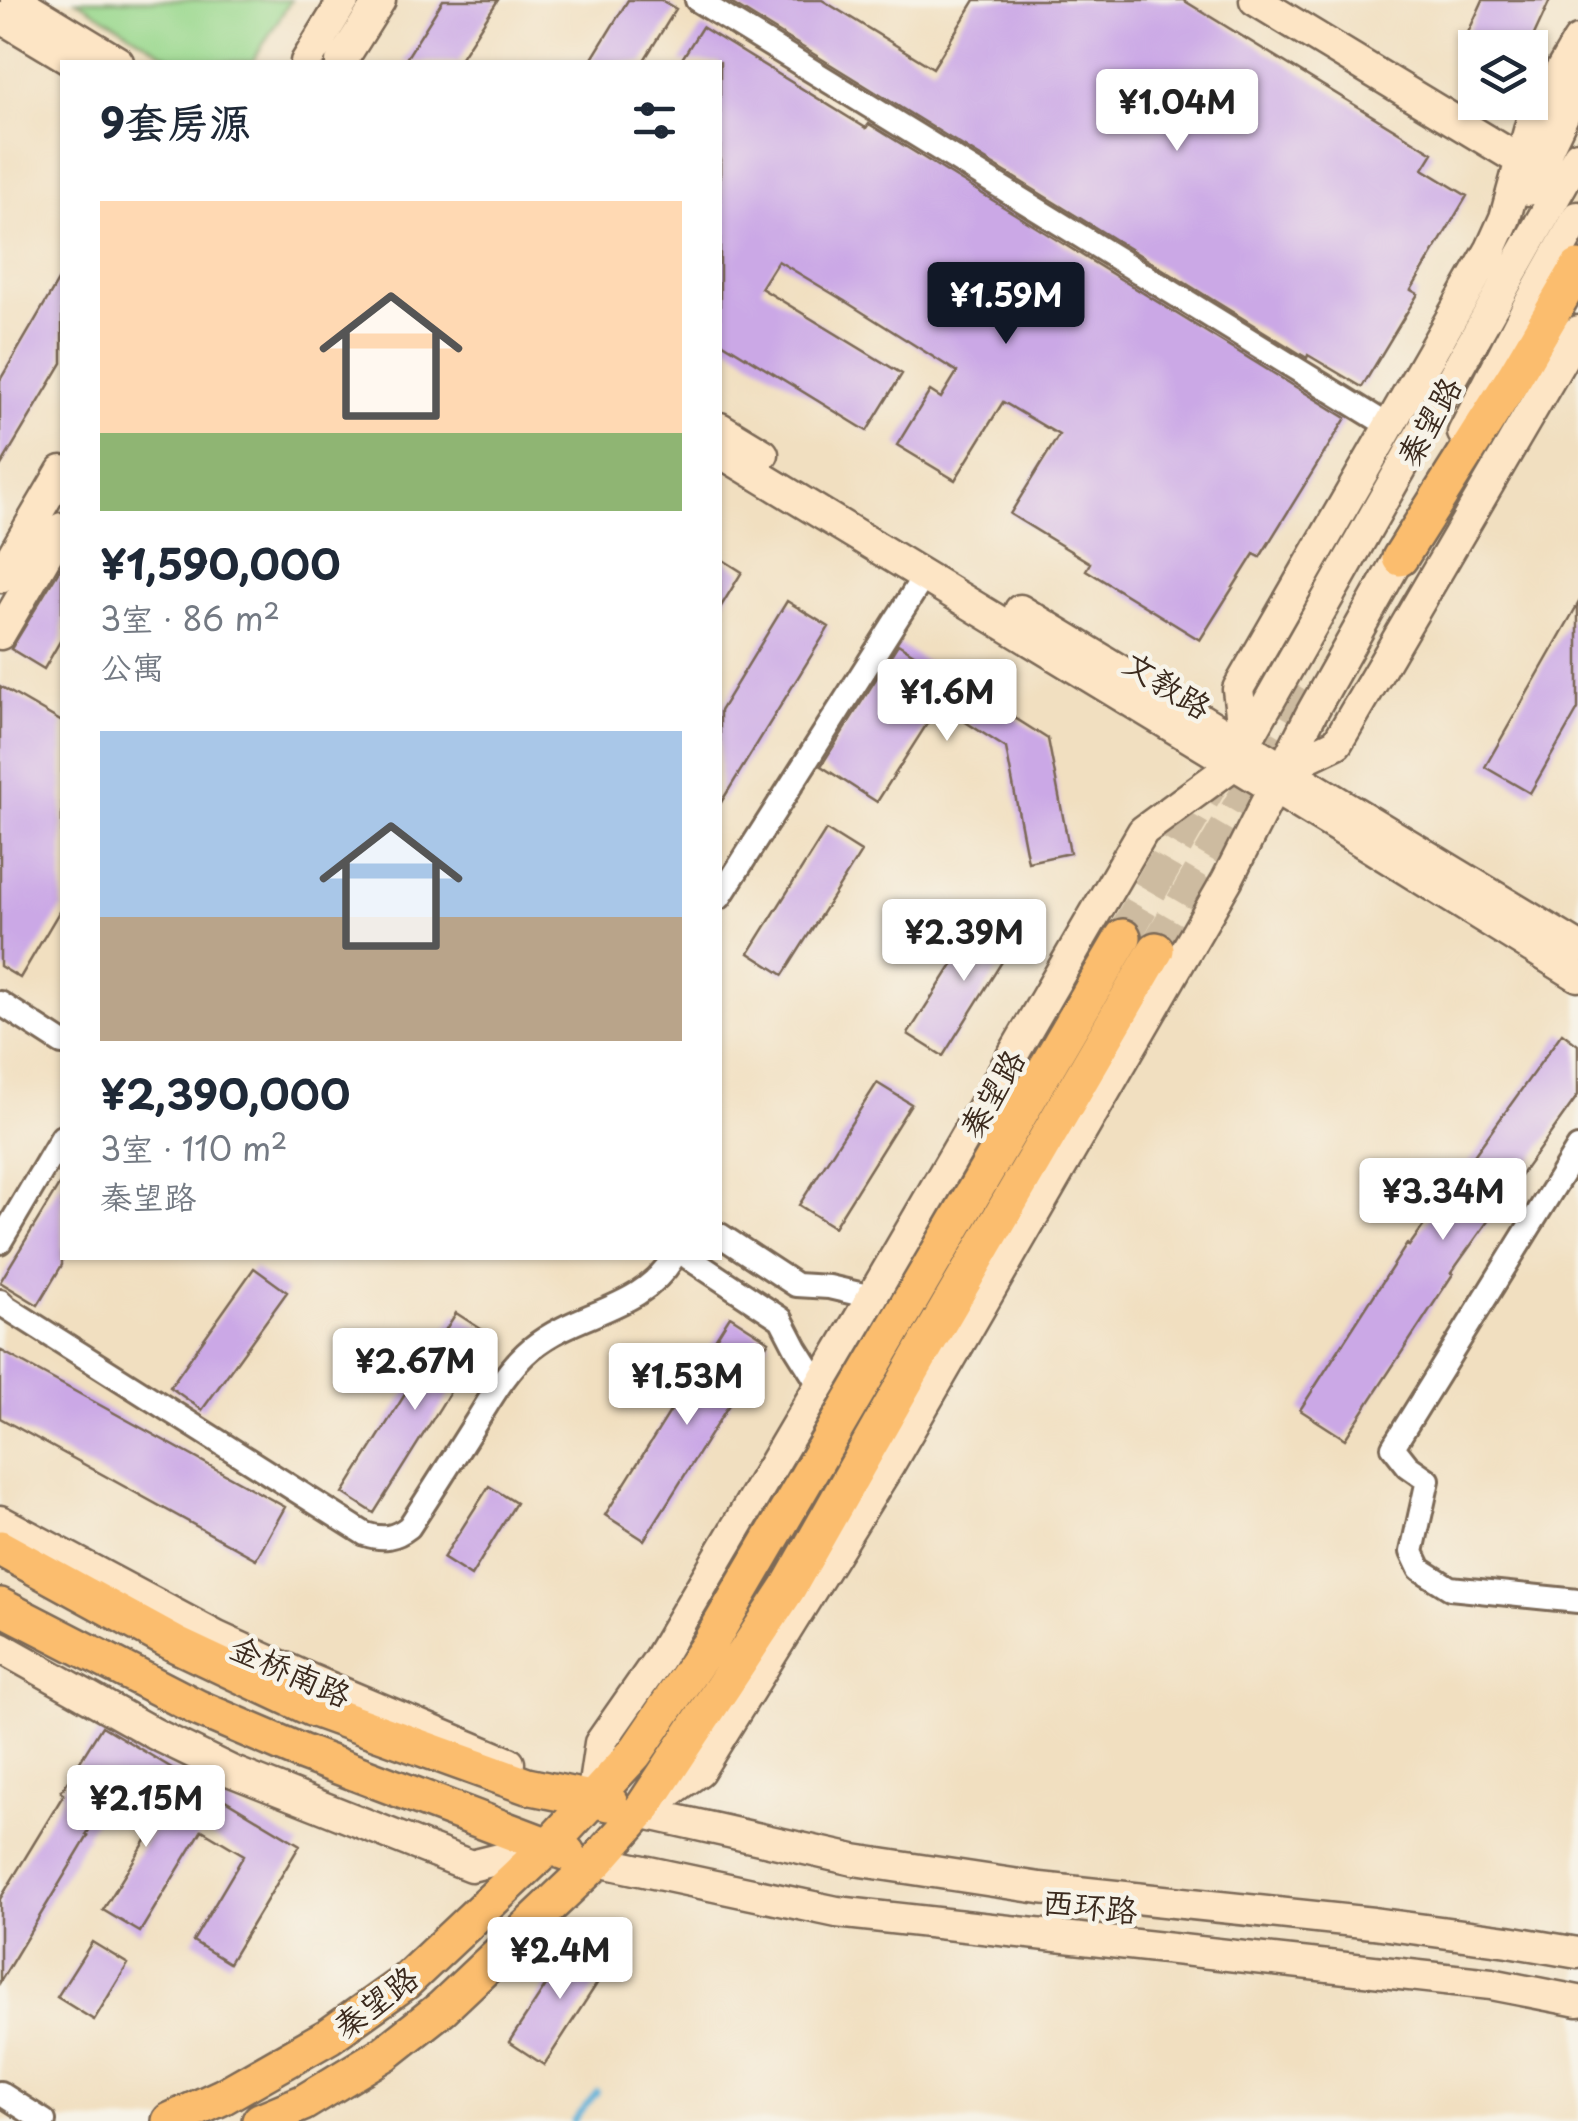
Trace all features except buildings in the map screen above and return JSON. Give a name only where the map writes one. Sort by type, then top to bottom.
[{"type":"main road","points":[[16,0],[115,60]]},
{"type":"main road","points":[[307,60],[344,0]]},
{"type":"main road","points":[[342,60],[380,0]]},
{"type":"main road","points":[[1255,0],[1524,151]]},
{"type":"main road","points":[[1295,0],[1524,151]]},
{"type":"main road","points":[[0,17],[72,60]]},
{"type":"main road","points":[[1239,755],[1238,688],[1490,249],[1505,218],[1532,120],[1578,41]]},
{"type":"main road","points":[[1464,359],[1508,234],[1578,84]]},
{"type":"main road","name":"秦望路","points":[[592,1798],[600,1743],[658,1660],[1142,831],[1239,755],[1578,156]]},
{"type":"main road","name":"秦望路","points":[[640,1812],[699,1771],[889,1465],[1227,880],[1311,714],[1400,558],[1578,217]]},
{"type":"main road","points":[[1400,558],[1578,268]]},
{"type":"main road","points":[[1278,779],[1337,743],[1578,331]]},
{"type":"main road","name":"文教路","points":[[722,429],[1278,779],[1578,976]]},
{"type":"main road","name":"文教路","points":[[722,453],[924,576],[1239,755]]},
{"type":"main road","points":[[0,577],[60,474]]},
{"type":"main road","points":[[0,634],[60,531]]},
{"type":"main road","name":"文教路","points":[[1278,779],[1578,947]]},
{"type":"main road","name":"秦望路","points":[[170,2121],[222,2097],[329,2036],[405,1982],[548,1848],[635,1753],[710,1644],[1140,944],[918,1359],[788,1588],[640,1812],[597,1861],[442,2008],[385,2053],[303,2103],[260,2121]]},
{"type":"main road","name":"金桥南路","points":[[0,1521],[217,1637],[592,1798]]},
{"type":"main road","name":"金桥南路","points":[[0,1548],[177,1646],[312,1708],[527,1786],[640,1812]]},
{"type":"main road","points":[[0,1606],[198,1708],[301,1752],[548,1848],[597,1861]]},
{"type":"main road","points":[[0,1647],[155,1734],[230,1771],[471,1866],[548,1848]]},
{"type":"main road","name":"西环路","points":[[640,1812],[854,1860],[1040,1888],[1508,1940],[1578,1954]]},
{"type":"main road","name":"西环路","points":[[597,1861],[837,1912],[1451,1979],[1578,2000]]},
{"type":"street","points":[[696,0],[1389,426]]},
{"type":"street","points":[[722,894],[924,576]]},
{"type":"street","points":[[0,1004],[60,1042]]},
{"type":"street","points":[[0,1242],[60,1140]]},
{"type":"street","points":[[1578,1148],[1393,1447],[1408,1466],[1428,1480],[1412,1552],[1420,1569],[1450,1588],[1578,1601]]},
{"type":"street","points":[[722,1236],[796,1285],[829,1286],[872,1297]]},
{"type":"street","points":[[0,1302],[366,1534],[388,1538],[410,1526],[502,1381],[531,1349],[567,1324],[608,1310],[642,1292],[671,1260]]},
{"type":"street","points":[[693,1260],[782,1320],[820,1386]]},
{"type":"street","points":[[0,2094],[44,2121]]},
{"type":"green space","points":[[76,0],[291,0],[253,60],[174,60]]},
{"type":"waterway","points":[[573,2121],[597,2092]]},
{"type":"tunnel","points":[[1156,950],[1315,679]]},
{"type":"tunnel","points":[[1123,937],[1217,772]]}]
